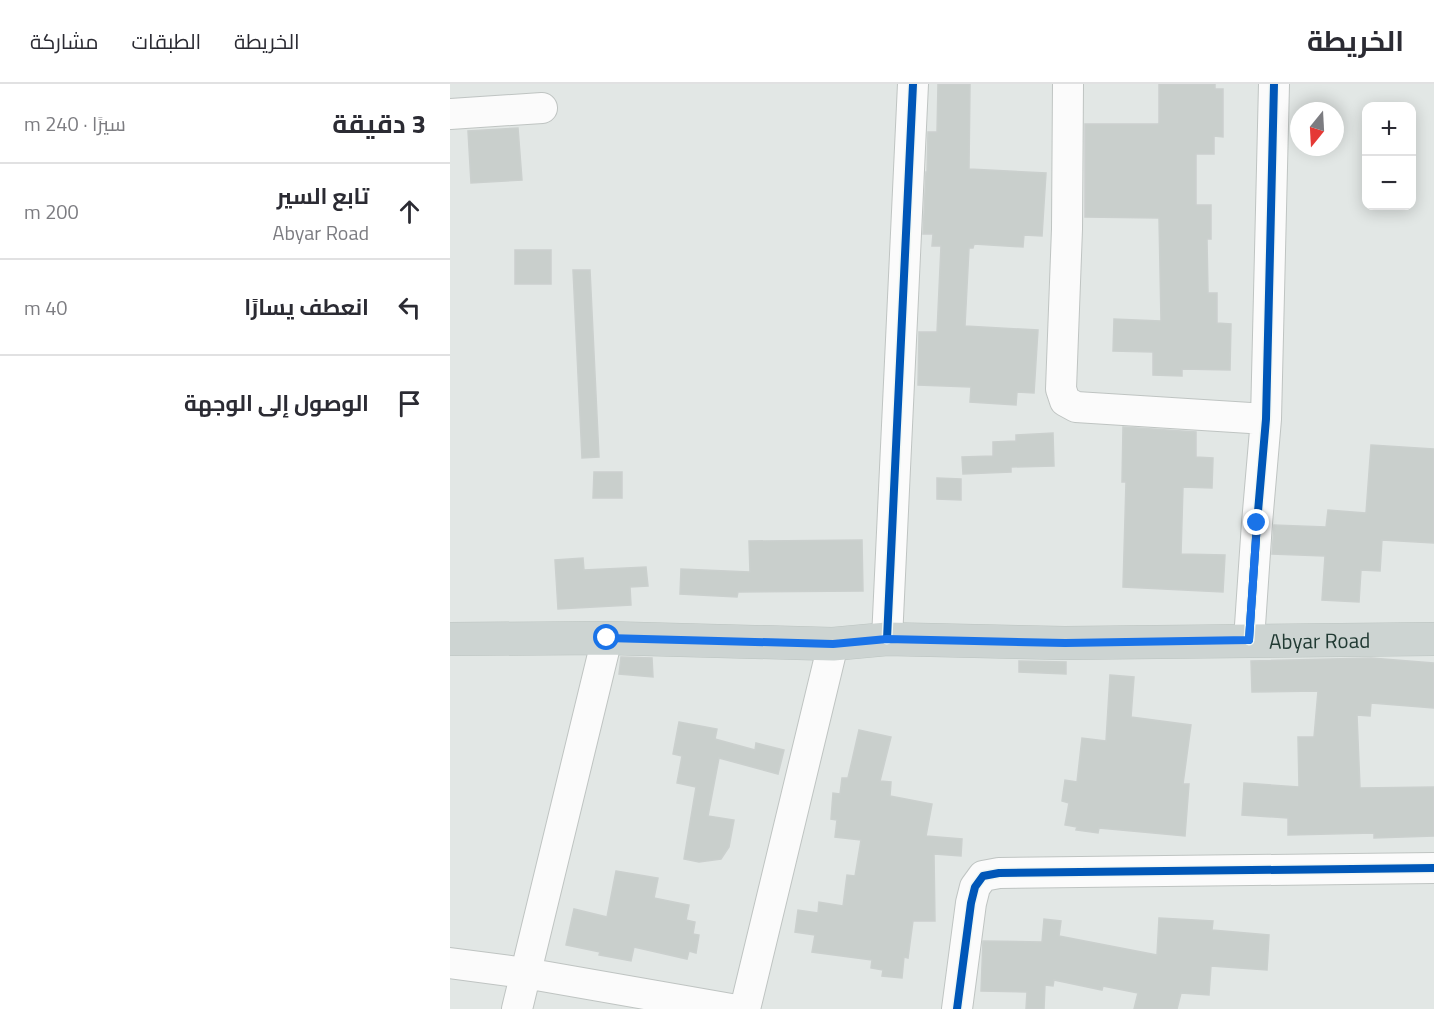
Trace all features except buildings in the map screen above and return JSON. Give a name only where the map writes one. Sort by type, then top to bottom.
[{"type":"main road","name":"Abyar Road","points":[[450,639],[607,638],[833,644],[887,639],[1065,643],[1434,639]]},
{"type":"street","points":[[887,639],[913,84]]},
{"type":"street","points":[[1068,84],[1067,229],[1061,389],[1065,401],[1076,407],[1266,419]]},
{"type":"street","points":[[1249,640],[1266,419],[1274,84]]},
{"type":"street","points":[[450,114],[542,108]]},
{"type":"street","points":[[517,1009],[607,638]]},
{"type":"street","points":[[744,1009],[833,644]]},
{"type":"street","points":[[957,1009],[971,903],[975,887],[982,876],[999,873],[1434,868]]},
{"type":"street","points":[[450,963],[525,973],[731,1009]]},
{"type":"cycle path","points":[[887,639],[913,84]]},
{"type":"cycle path","points":[[1249,640],[1266,419],[1274,84]]},
{"type":"cycle path","points":[[957,1009],[971,903],[975,887],[983,876],[999,873],[1434,868]]},
{"type":"route","points":[[607,638],[833,644],[887,639],[1065,643],[1249,640],[1257,523]]}]
